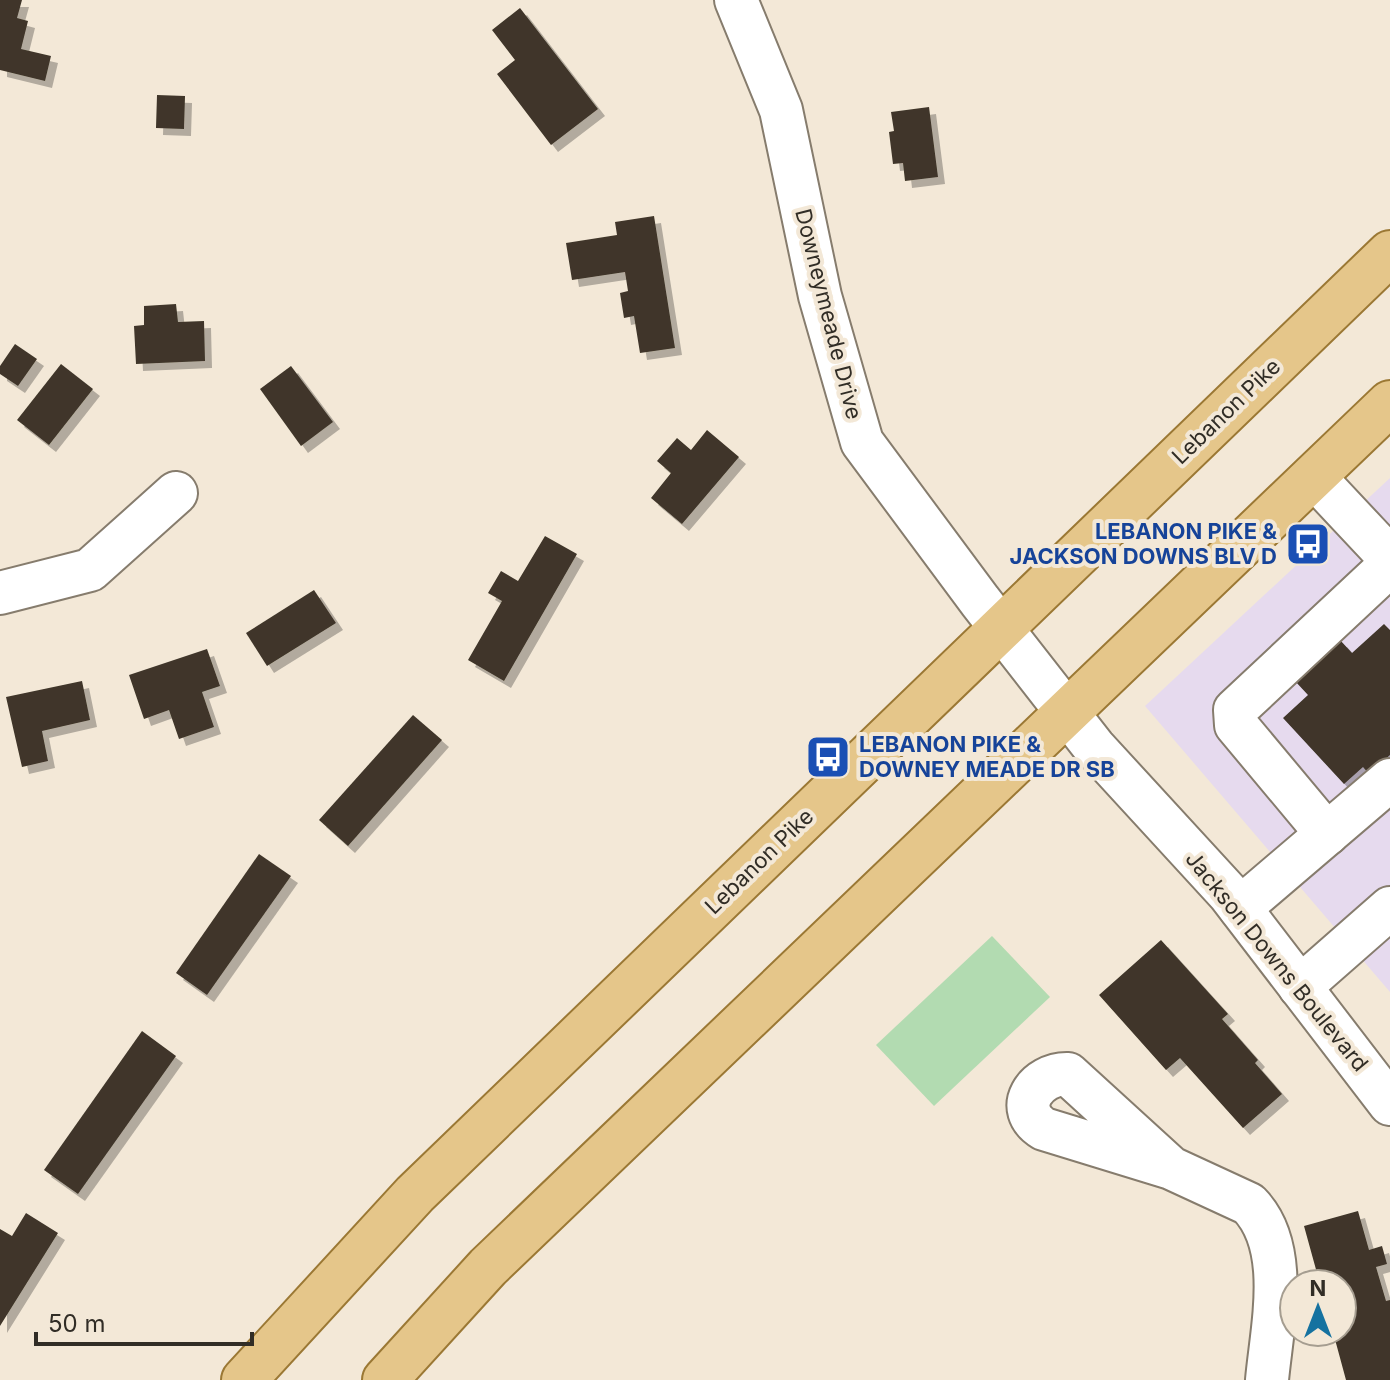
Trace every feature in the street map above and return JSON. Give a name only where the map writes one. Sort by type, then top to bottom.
[{"type":"main road","name":"Lebanon Pike","points":[[244,1380],[415,1194],[1390,253]]},
{"type":"main road","points":[[385,1380],[488,1267],[1390,403]]},
{"type":"street","name":"Downeymeade Drive","points":[[736,0],[781,110],[820,296],[862,442],[1067,712]]},
{"type":"street","points":[[1313,476],[1390,558]]},
{"type":"street","points":[[0,593],[90,570],[176,493]]},
{"type":"street","points":[[1327,834],[1236,725],[1235,710],[1390,565]]},
{"type":"street","name":"Jackson Downs Boulevard","points":[[1067,712],[1094,747],[1240,908],[1390,1104]]},
{"type":"street","points":[[1240,908],[1390,780]]},
{"type":"street","points":[[1300,987],[1390,908]]},
{"type":"street","points":[[1171,1168],[1249,1204],[1265,1226],[1276,1269],[1267,1380]]},
{"type":"shaded area","points":[[1390,478],[1390,992],[1145,706]]},
{"type":"green space","points":[[992,936],[1050,997],[934,1106],[876,1045]]},
{"type":"building","points":[[0,0],[22,0],[17,18],[28,21],[21,49],[51,56],[45,81],[0,70]]},
{"type":"building","points":[[520,8],[598,109],[551,145],[497,74],[515,60],[492,30]]},
{"type":"building","points":[[157,95],[185,96],[184,129],[156,128]]},
{"type":"building","points":[[929,107],[938,177],[905,181],[903,163],[893,164],[889,132],[894,131],[891,112]]},
{"type":"building","points":[[654,216],[675,348],[640,353],[634,316],[624,318],[620,293],[628,291],[625,272],[572,280],[566,243],[617,235],[615,222]]},
{"type":"building","points":[[176,304],[178,322],[204,321],[205,361],[136,364],[134,326],[144,325],[144,306]]},
{"type":"building","points":[[15,344],[37,359],[18,386],[0,374],[0,366]]},
{"type":"building","points":[[61,364],[93,389],[49,445],[17,420]]},
{"type":"building","points":[[291,366],[333,422],[301,446],[260,389]]},
{"type":"building","points":[[707,430],[739,457],[682,524],[651,498],[671,473],[657,461],[677,438],[691,450]]},
{"type":"building","points":[[545,536],[577,554],[504,681],[468,660],[502,601],[488,593],[501,571],[518,581]]},
{"type":"building","points":[[314,590],[336,623],[267,666],[246,633]]},
{"type":"building","points":[[1384,624],[1390,630],[1390,755],[1369,774],[1363,767],[1344,784],[1283,718],[1308,695],[1295,681],[1340,640],[1352,653]]},
{"type":"building","points":[[207,649],[220,686],[202,692],[214,727],[179,739],[169,710],[144,719],[129,675]]},
{"type":"building","points":[[82,681],[90,720],[42,731],[48,761],[22,767],[6,697]]},
{"type":"building","points":[[413,715],[442,740],[348,846],[319,820]]},
{"type":"building","points":[[259,854],[291,876],[207,995],[176,973]]},
{"type":"building","points":[[1161,940],[1228,1014],[1222,1019],[1258,1060],[1255,1063],[1282,1094],[1243,1128],[1180,1058],[1166,1070],[1099,995]]},
{"type":"building","points":[[142,1031],[176,1056],[78,1194],[44,1170]]},
{"type":"building","points":[[1358,1211],[1369,1250],[1382,1246],[1387,1264],[1376,1267],[1386,1301],[1390,1300],[1390,1380],[1346,1380],[1337,1348],[1358,1348],[1358,1268],[1316,1268],[1304,1226]]},
{"type":"building","points":[[26,1213],[58,1233],[0,1326],[0,1229],[12,1236]]},
{"type":"place","name":"LEBANON PIKE & JACKSON DOWNS BLV D","points":[[1308,544]]},
{"type":"place","name":"LEBANON PIKE & DOWNEY MEADE DR SB","points":[[828,757]]}]
